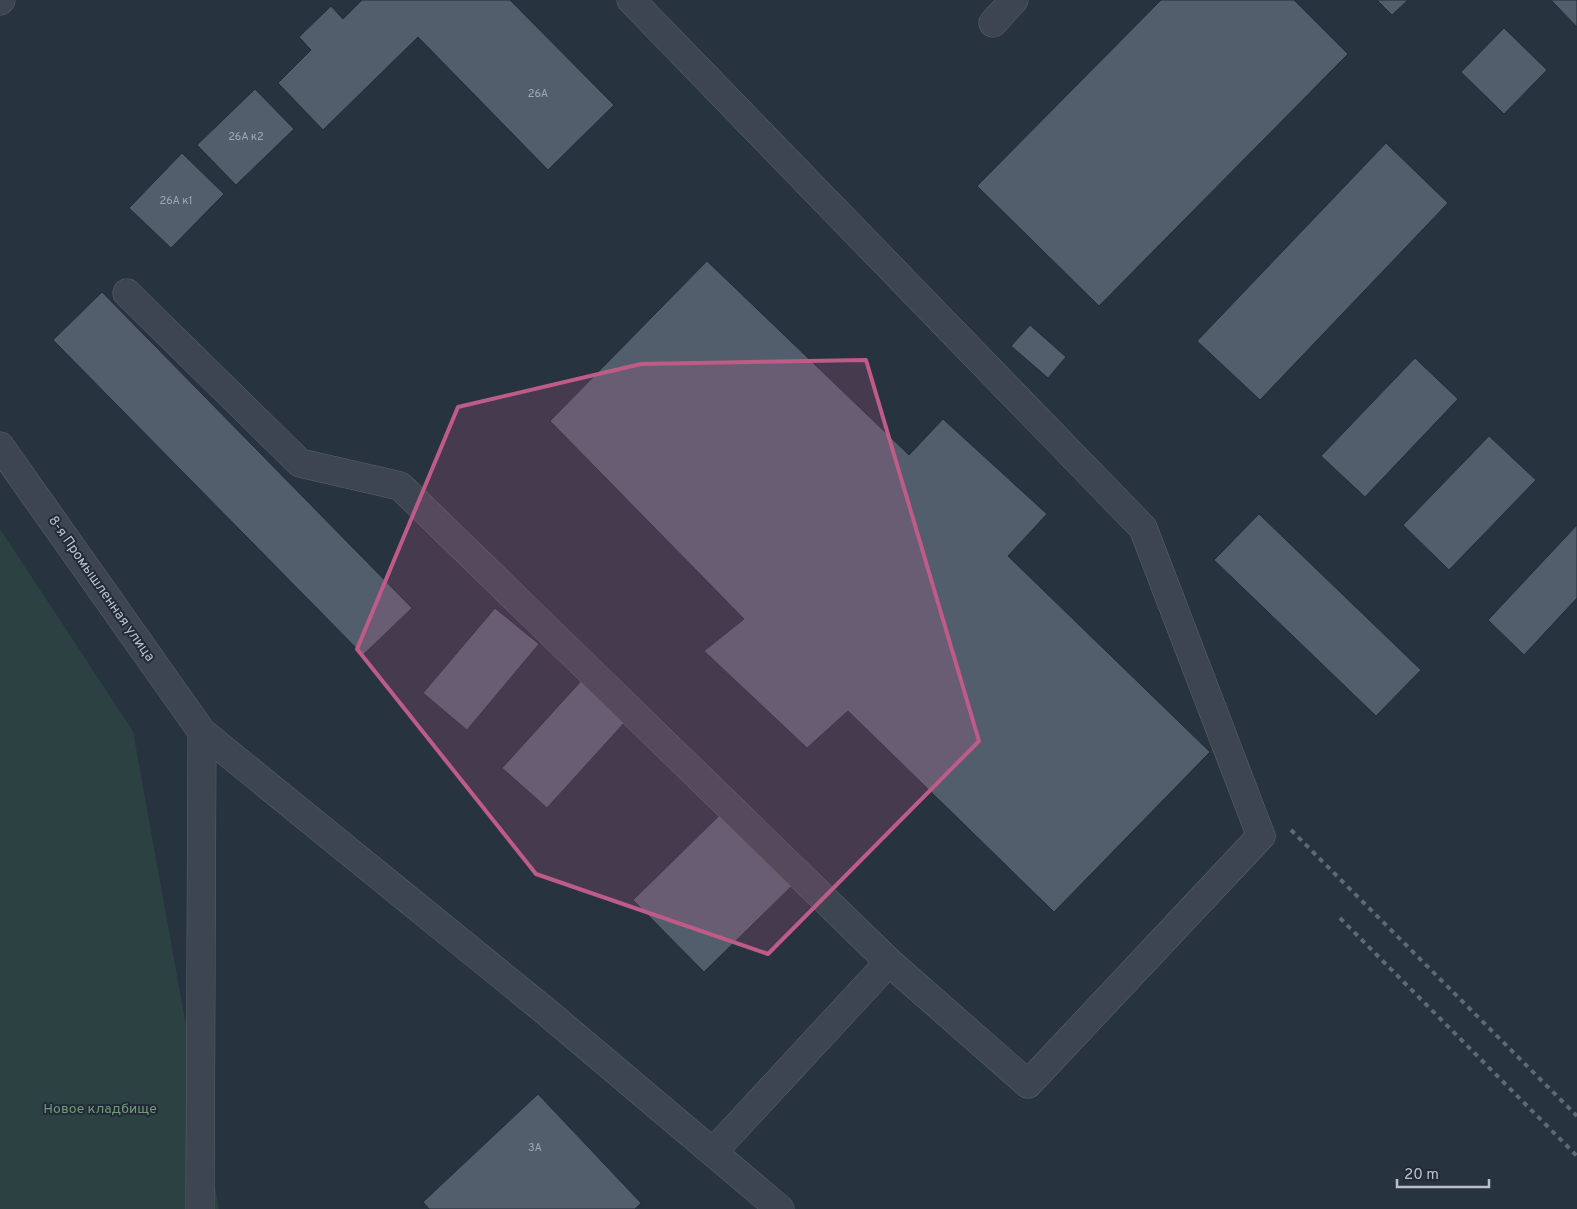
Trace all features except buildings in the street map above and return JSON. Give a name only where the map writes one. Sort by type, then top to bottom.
[{"type":"street","points":[[127,293],[300,463],[400,486],[889,962],[1028,1084],[1261,836],[1143,528],[631,0]]},
{"type":"street","points":[[993,23],[1014,0]]},
{"type":"street","name":"8-я Промышленная улица","points":[[0,446],[202,732],[543,1009],[780,1209]]},
{"type":"street","points":[[200,1209],[202,732]]},
{"type":"street","points":[[713,1152],[889,962]]},
{"type":"highlighted area","points":[[866,360],[979,741],[768,954],[536,874],[357,649],[458,407],[641,364]]},
{"type":"green space","name":"Новое кладбище","points":[[0,529],[133,731],[219,1209],[0,1209]]},
{"type":"railway","points":[[1291,830],[1577,1116]]},
{"type":"railway","points":[[1340,918],[1577,1156]]}]
